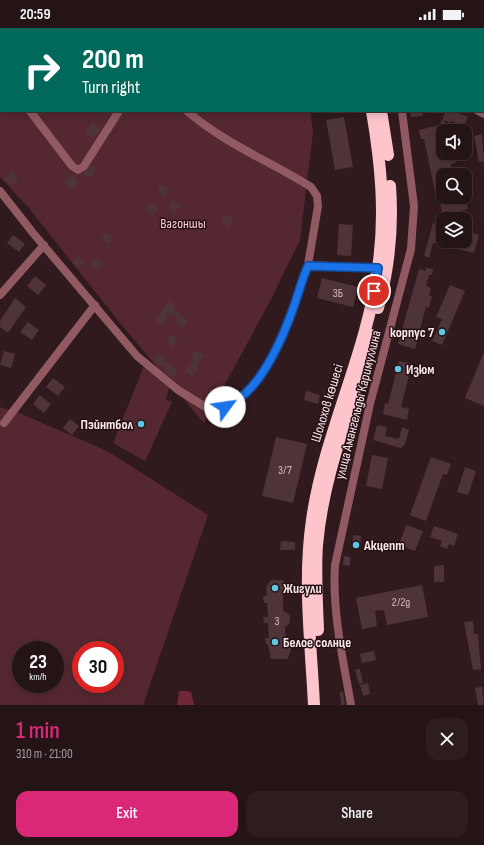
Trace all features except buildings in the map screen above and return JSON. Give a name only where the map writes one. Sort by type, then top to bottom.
[{"type":"highway","name":"Шолохов көшесі","points":[[321,705],[316,571],[317,544],[328,485],[364,345],[378,268],[383,215],[380,155],[372,112]]},
{"type":"highway","name":"Шолохов көшесі","points":[[314,705],[307,575],[312,520],[324,466],[383,290],[391,229],[388,158],[381,112]]},
{"type":"street","points":[[31,112],[72,166],[78,170],[84,166],[118,112]]},
{"type":"street","points":[[0,191],[44,246],[137,356],[178,390],[212,411],[233,404],[248,391],[261,374],[282,338],[308,266],[318,206],[317,196],[311,187],[231,144],[214,133],[188,112]]},
{"type":"street","name":"улица Амангельды Каримуллина","points":[[351,705],[336,610],[334,590],[335,565],[369,412],[411,249],[414,206],[402,112]]},
{"type":"street","points":[[0,295],[44,246]]},
{"type":"street","points":[[308,266],[378,268]]},
{"type":"street","points":[[4,423],[95,305]]},
{"type":"street","points":[[364,345],[385,348]]},
{"type":"green space","name":"Вагоншы","points":[[0,112],[310,112],[313,132],[300,240],[270,301],[204,423],[116,318],[28,207],[0,177]]},
{"type":"green space","name":"Пэйнтбол","points":[[144,366],[169,388],[166,399],[172,402],[145,461],[113,443]]},
{"type":"green space","points":[[0,407],[19,413],[107,451],[208,515],[143,705],[0,705]]},
{"type":"shaded area","points":[[179,691],[191,692],[194,705],[177,705]]},
{"type":"place","name":"корпус 7","points":[[442,332]]},
{"type":"place","name":"Изюм","points":[[398,369]]},
{"type":"place","name":"Пэйнтбол","points":[[141,424]]},
{"type":"place","name":"Акцепт","points":[[356,545]]},
{"type":"place","name":"Жигули","points":[[275,588]]},
{"type":"place","name":"Белое солнце","points":[[275,642]]},
{"type":"route","points":[[225,407],[233,404],[248,391],[261,374],[282,338],[295,304],[299,287],[308,266],[378,268],[374,291]]}]
